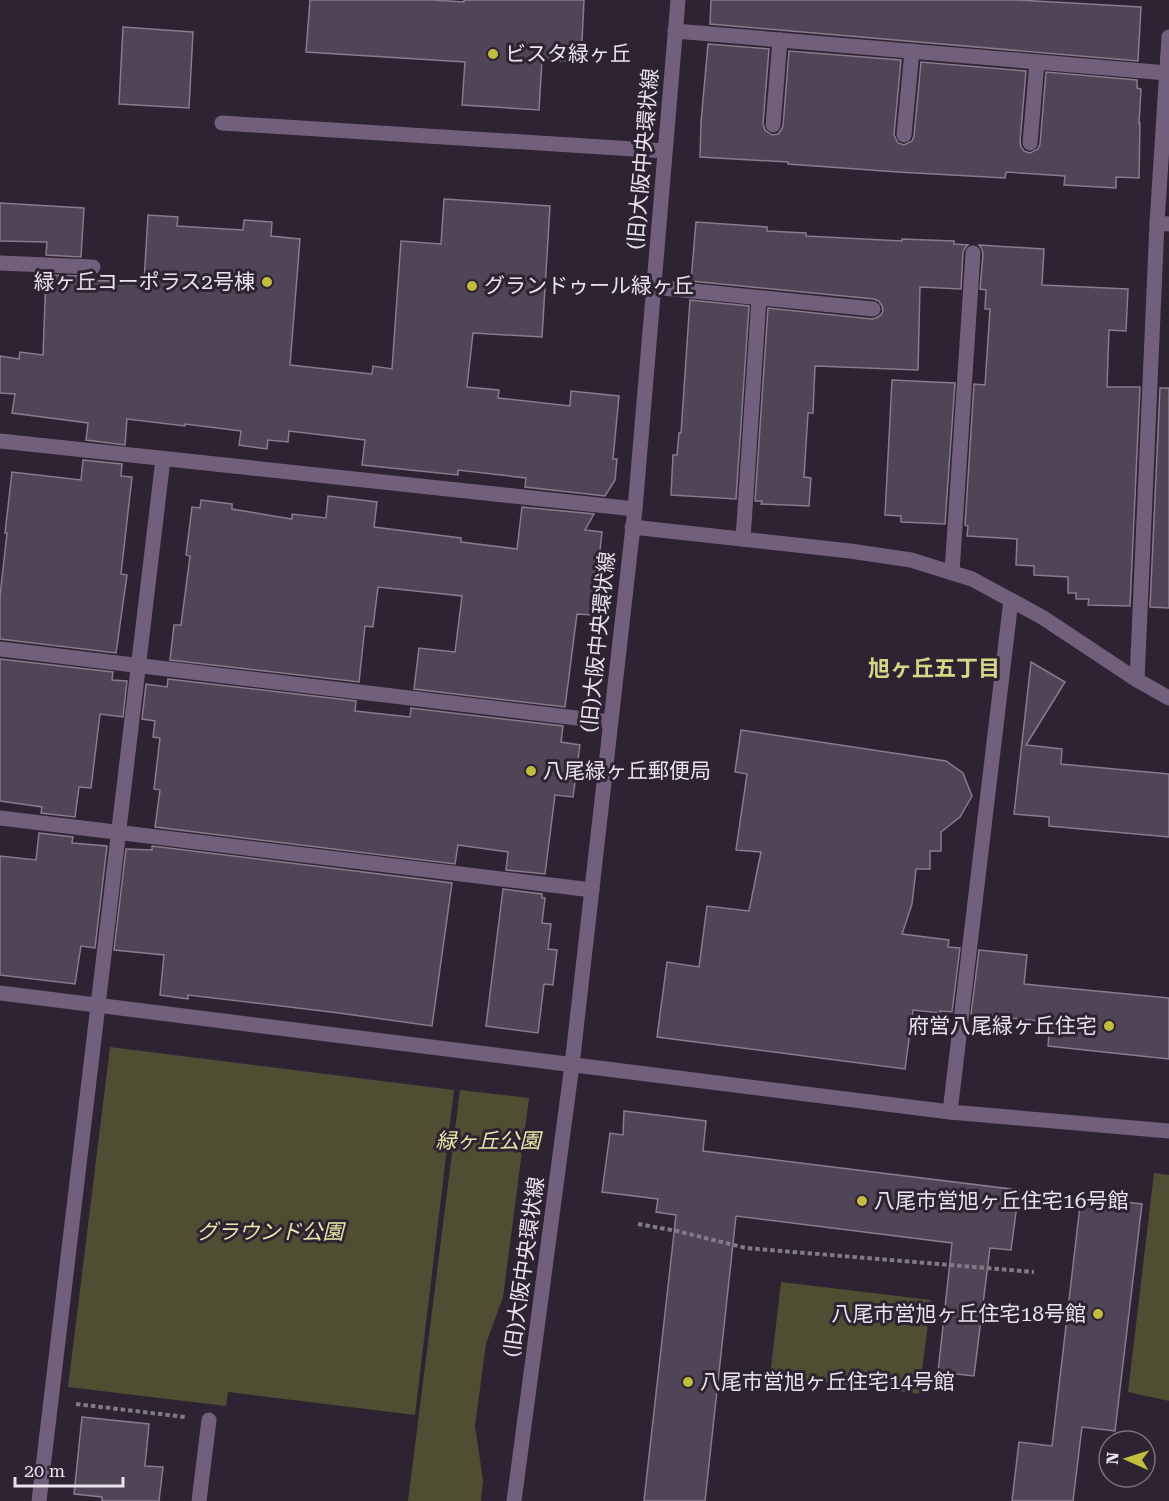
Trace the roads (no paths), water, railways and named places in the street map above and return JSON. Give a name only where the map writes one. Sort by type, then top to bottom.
[{"type":"street","name":"(旧)大阪中央環状線","points":[[514,1501],[572,1065],[634,509],[678,0]]},
{"type":"street","points":[[675,31],[1167,73]]},
{"type":"street","points":[[1137,680],[1163,223],[1169,37]]},
{"type":"street","points":[[773,124],[780,40]]},
{"type":"street","points":[[904,135],[912,51]]},
{"type":"street","points":[[1030,143],[1036,62]]},
{"type":"street","points":[[222,123],[665,151]]},
{"type":"street","points":[[952,572],[973,253]]},
{"type":"street","points":[[0,263],[93,267]]},
{"type":"street","points":[[653,287],[873,309]]},
{"type":"street","points":[[743,539],[759,298]]},
{"type":"street","points":[[0,441],[634,509]]},
{"type":"street","points":[[39,1501],[163,459]]},
{"type":"street","points":[[632,527],[850,550],[911,560],[952,572],[972,579],[1042,617],[1137,680],[1169,698]]},
{"type":"street","points":[[950,1112],[1011,600]]},
{"type":"street","points":[[0,650],[610,722]]},
{"type":"street","points":[[0,818],[592,890]]},
{"type":"street","points":[[0,993],[950,1112],[1169,1131]]},
{"type":"street","points":[[199,1501],[209,1420]]},
{"type":"place","name":"ビスタ緑ヶ丘","points":[[493,54]]},
{"type":"place","name":"緑ヶ丘コーポラス2号棟","points":[[267,282]]},
{"type":"place","name":"グランドゥール緑ヶ丘","points":[[472,286]]},
{"type":"place","name":"八尾緑ヶ丘郵便局","points":[[531,771]]},
{"type":"place","name":"府営八尾緑ヶ丘住宅","points":[[1109,1026]]},
{"type":"place","name":"八尾市営旭ヶ丘住宅16号館","points":[[862,1201]]},
{"type":"place","name":"八尾市営旭ヶ丘住宅18号館","points":[[1098,1314]]},
{"type":"place","name":"八尾市営旭ヶ丘住宅14号館","points":[[688,1382]]},
{"type":"district","name":"旭ヶ丘五丁目","points":[[934,668]]},
{"type":"park label","name":"緑ヶ丘公園","points":[[488,1141]]},
{"type":"park label","name":"グラウンド公園","points":[[270,1232]]}]
